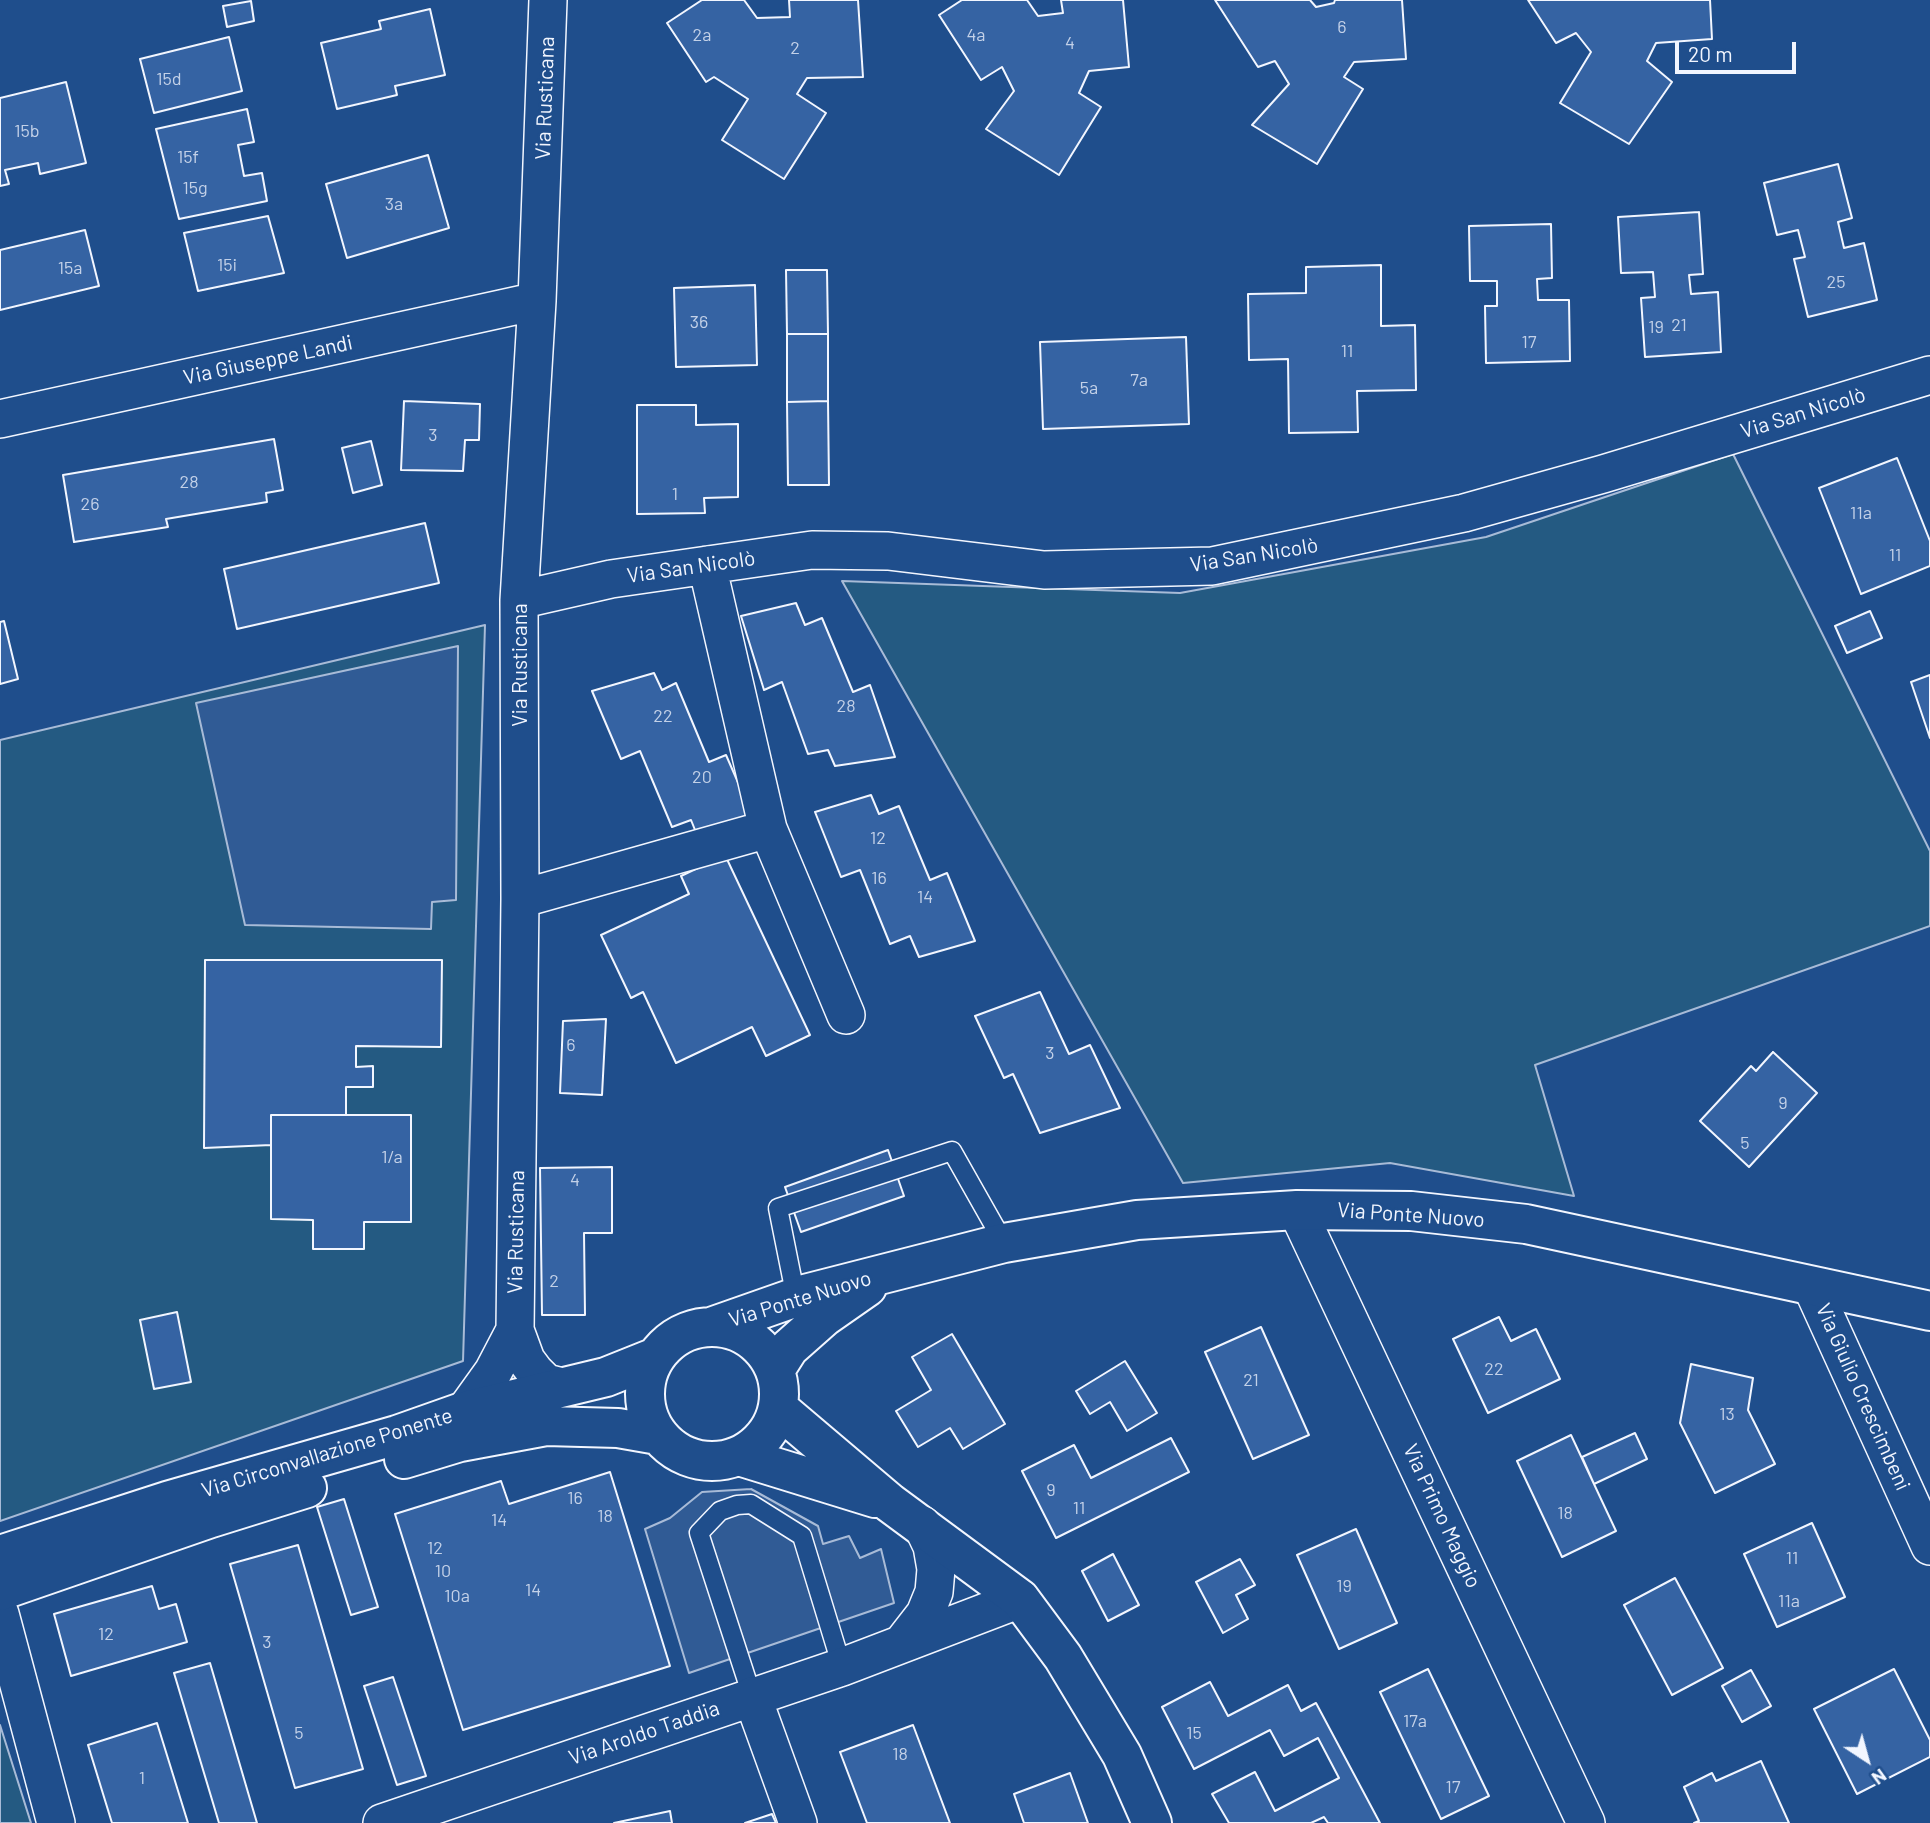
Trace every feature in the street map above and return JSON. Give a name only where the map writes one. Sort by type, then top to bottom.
[{"type":"main road","name":"Via Ponte Nuovo","points":[[711,1327],[796,1298],[1004,1243],[1137,1220],[1297,1210],[1411,1211],[1526,1224],[1930,1311]]},
{"type":"main road","name":"Via Ponte Nuovo","points":[[775,1370],[789,1348],[824,1317],[889,1272]]},
{"type":"main road","points":[[711,1327],[732,1330],[750,1338],[765,1352],[775,1370],[779,1388],[778,1408],[771,1428],[757,1444],[739,1456],[722,1461],[686,1457],[657,1435],[648,1416],[644,1396],[647,1376],[656,1357],[670,1341],[690,1331],[711,1327]]},
{"type":"main road","name":"Via Circonvallazione Ponente","points":[[0,1555],[397,1435],[465,1411],[606,1377],[656,1357]]},
{"type":"main road","points":[[778,1408],[890,1503],[1020,1600],[1063,1657],[1122,1755],[1153,1823]]},
{"type":"main road","name":"Via Circonvallazione Ponente","points":[[0,1591],[211,1518],[460,1442],[546,1426],[618,1428],[657,1435]]},
{"type":"main road","points":[[739,1456],[890,1503]]},
{"type":"street","name":"Via Rusticana","points":[[548,0],[537,301],[519,600],[520,900],[515,1330],[522,1352],[535,1372],[547,1383],[558,1387]]},
{"type":"street","name":"Via Giuseppe Landi","points":[[0,419],[537,301]]},
{"type":"street","name":"Via San Nicolò","points":[[519,600],[611,579],[812,550],[888,551],[1044,570],[1212,566],[1464,513],[1930,375]]},
{"type":"street","points":[[707,565],[768,830],[846,1015]]},
{"type":"street","points":[[520,900],[768,830]]},
{"type":"street","name":"Via Primo Maggio","points":[[1297,1210],[1586,1823]]},
{"type":"street","name":"Via Giulio Crescimbeni","points":[[1812,1287],[1930,1546]]},
{"type":"street","name":"Via Rusticana","points":[[465,1411],[493,1372],[515,1330]]},
{"type":"street","points":[[905,1642],[925,1614],[934,1592],[936,1569],[932,1546],[922,1525]]},
{"type":"street","name":"Via Aroldo Taddia","points":[[382,1823],[842,1667],[1020,1600]]},
{"type":"street","points":[[0,1614],[56,1823]]},
{"type":"street","points":[[752,1696],[798,1823]]},
{"type":"lane","points":[[796,1298],[778,1208],[951,1150],[1004,1243]]},
{"type":"lane","points":[[752,1696],[699,1533],[720,1511],[737,1505],[751,1504],[802,1536],[842,1667]]},
{"type":"shaded area","points":[[1733,454],[1930,851],[1930,926],[1535,1065],[1574,1196],[1390,1163],[1183,1183],[842,581],[1180,593],[1486,537]]},
{"type":"shaded area","points":[[485,625],[463,1361],[0,1521],[0,740]]},
{"type":"shaded area","points":[[458,646],[456,900],[432,902],[431,929],[245,925],[196,703]]},
{"type":"shaded area","points":[[751,1489],[818,1526],[823,1544],[849,1536],[860,1558],[881,1549],[894,1603],[689,1673],[645,1529],[670,1518],[702,1492]]},
{"type":"shaded area","points":[[0,1725],[31,1823],[0,1823]]},
{"type":"building","points":[[702,0],[744,0],[757,18],[790,17],[789,0],[858,0],[863,77],[807,78],[797,94],[826,113],[784,179],[722,140],[748,99],[714,77],[706,82],[667,23]]},
{"type":"building","points":[[962,0],[1027,0],[1038,16],[1063,13],[1061,0],[1123,0],[1129,67],[1089,71],[1079,93],[1101,107],[1059,175],[986,129],[1014,91],[1002,67],[981,80],[939,15]]},
{"type":"building","points":[[1215,0],[1310,0],[1316,7],[1334,3],[1335,0],[1402,0],[1406,59],[1354,62],[1344,77],[1363,89],[1317,164],[1252,125],[1289,84],[1275,61],[1258,67]]},
{"type":"building","points":[[1528,0],[1710,0],[1712,39],[1656,43],[1647,61],[1672,82],[1629,144],[1560,103],[1591,52],[1576,33],[1556,43]]},
{"type":"building","points":[[251,1],[254,21],[227,27],[223,6]]},
{"type":"building","points":[[430,9],[445,75],[395,86],[397,95],[337,109],[321,43],[381,29],[379,21]]},
{"type":"building","points":[[229,37],[242,91],[154,113],[140,59]]},
{"type":"building","points":[[66,82],[86,163],[40,174],[38,163],[5,170],[9,184],[0,186],[0,98]]},
{"type":"building","points":[[247,109],[254,142],[238,145],[244,176],[262,173],[267,201],[179,219],[156,129]]},
{"type":"building","points":[[428,155],[449,228],[347,258],[326,184]]},
{"type":"building","points":[[1838,164],[1852,218],[1838,222],[1844,248],[1864,243],[1877,300],[1808,317],[1794,259],[1805,257],[1798,230],[1777,235],[1764,183]]},
{"type":"building","points":[[1699,212],[1703,274],[1689,275],[1691,294],[1718,292],[1721,352],[1645,357],[1641,298],[1655,297],[1653,272],[1621,273],[1618,217]]},
{"type":"building","points":[[268,216],[284,273],[198,291],[184,233]]},
{"type":"building","points":[[1551,224],[1552,278],[1537,279],[1538,300],[1569,300],[1570,361],[1486,363],[1485,306],[1497,306],[1497,281],[1470,281],[1469,226]]},
{"type":"building","points":[[85,230],[99,286],[0,310],[0,250]]},
{"type":"building","points":[[1381,265],[1381,326],[1415,325],[1416,390],[1357,391],[1358,432],[1289,433],[1288,359],[1249,360],[1248,294],[1306,293],[1306,267]]},
{"type":"building","points":[[786,270],[827,270],[828,334],[787,334]]},
{"type":"building","points":[[755,285],[757,365],[676,367],[674,288]]},
{"type":"building","points":[[787,334],[828,334],[828,401],[787,402]]},
{"type":"building","points":[[1186,337],[1189,424],[1043,429],[1040,342]]},
{"type":"building","points":[[404,401],[480,404],[479,440],[465,440],[463,471],[401,470]]},
{"type":"building","points":[[828,401],[829,485],[788,485],[787,402]]},
{"type":"building","points":[[637,405],[696,405],[696,425],[738,424],[738,497],[704,498],[705,513],[637,514]]},
{"type":"building","points":[[274,439],[283,490],[266,493],[267,502],[166,519],[168,527],[74,542],[63,475]]},
{"type":"building","points":[[371,441],[382,485],[353,493],[342,448]]},
{"type":"building","points":[[1897,458],[1930,541],[1930,566],[1861,594],[1819,488]]},
{"type":"building","points":[[425,523],[439,583],[237,629],[224,569]]},
{"type":"building","points":[[796,603],[805,625],[822,618],[853,692],[870,685],[895,757],[835,766],[828,750],[808,754],[782,682],[764,690],[741,616]]},
{"type":"building","points":[[1870,611],[1882,638],[1847,653],[1835,626]]},
{"type":"building","points":[[4,621],[18,679],[0,684],[0,622]]},
{"type":"building","points":[[654,673],[662,690],[676,683],[709,762],[726,755],[754,819],[697,835],[691,820],[672,827],[640,751],[621,759],[592,691]]},
{"type":"building","points":[[1930,675],[1930,738],[1911,682]]},
{"type":"building","points":[[871,795],[879,814],[899,806],[930,880],[947,873],[975,941],[919,957],[910,936],[890,944],[860,870],[841,877],[815,812]]},
{"type":"building","points":[[725,855],[810,1035],[766,1056],[752,1027],[676,1063],[643,992],[631,998],[601,935],[689,894],[681,876]]},
{"type":"building","points":[[205,960],[442,960],[441,1047],[356,1046],[356,1067],[373,1066],[373,1087],[346,1087],[346,1115],[271,1115],[271,1145],[204,1148]]},
{"type":"building","points":[[1040,992],[1069,1054],[1090,1045],[1120,1108],[1040,1133],[1013,1074],[1004,1078],[975,1016]]},
{"type":"building","points":[[606,1019],[602,1095],[560,1093],[563,1021]]},
{"type":"building","points":[[1773,1052],[1817,1093],[1749,1167],[1700,1121],[1751,1066],[1756,1071]]},
{"type":"building","points":[[271,1115],[411,1115],[411,1222],[364,1222],[364,1249],[313,1249],[313,1220],[271,1219]]},
{"type":"building","points":[[888,1150],[904,1196],[801,1232],[785,1187]]},
{"type":"building","points":[[612,1167],[612,1233],[584,1233],[585,1315],[542,1315],[540,1168]]},
{"type":"building","points":[[177,1312],[191,1382],[154,1389],[140,1320]]},
{"type":"building","points":[[1499,1317],[1511,1341],[1536,1329],[1560,1379],[1488,1413],[1453,1339]]},
{"type":"building","points":[[1261,1327],[1309,1435],[1253,1459],[1205,1352]]},
{"type":"building","points":[[952,1334],[1005,1424],[963,1449],[950,1428],[918,1447],[896,1411],[931,1390],[912,1357]]},
{"type":"building","points":[[1125,1361],[1157,1413],[1127,1431],[1110,1402],[1090,1414],[1076,1391]]},
{"type":"building","points":[[1691,1364],[1753,1378],[1748,1410],[1775,1464],[1715,1493],[1680,1423]]},
{"type":"building","points":[[1635,1433],[1647,1459],[1594,1484],[1582,1457]]},
{"type":"building","points":[[1571,1435],[1616,1531],[1562,1557],[1517,1461]]},
{"type":"building","points":[[1171,1438],[1189,1472],[1056,1538],[1022,1471],[1074,1445],[1091,1478]]},
{"type":"building","points":[[610,1472],[670,1666],[463,1730],[395,1514],[501,1481],[509,1504]]},
{"type":"building","points":[[344,1499],[378,1607],[351,1615],[317,1507]]},
{"type":"building","points":[[1812,1523],[1845,1597],[1777,1627],[1744,1554]]},
{"type":"building","points":[[1356,1529],[1397,1623],[1339,1649],[1297,1555]]},
{"type":"building","points":[[298,1545],[363,1769],[295,1788],[230,1564]]},
{"type":"building","points":[[1113,1554],[1139,1605],[1108,1621],[1082,1571]]},
{"type":"building","points":[[1240,1559],[1255,1585],[1236,1595],[1248,1619],[1223,1633],[1196,1582]]},
{"type":"building","points":[[1675,1578],[1723,1668],[1672,1695],[1624,1605]]},
{"type":"building","points":[[152,1586],[159,1609],[176,1604],[187,1642],[71,1676],[54,1614]]},
{"type":"building","points":[[210,1663],[257,1823],[219,1823],[174,1673]]},
{"type":"building","points":[[1428,1669],[1489,1796],[1441,1819],[1380,1692]]},
{"type":"building","points":[[1894,1669],[1930,1740],[1930,1757],[1857,1794],[1814,1709]]},
{"type":"building","points":[[1751,1670],[1771,1706],[1742,1722],[1722,1686]]},
{"type":"building","points":[[393,1677],[426,1776],[397,1785],[364,1686]]},
{"type":"building","points":[[1210,1682],[1228,1716],[1288,1685],[1301,1711],[1316,1703],[1380,1823],[1328,1823],[1324,1817],[1311,1823],[1229,1823],[1212,1794],[1255,1772],[1275,1811],[1339,1778],[1318,1738],[1284,1756],[1270,1730],[1194,1769],[1162,1707]]},
{"type":"building","points":[[157,1723],[188,1823],[112,1823],[88,1745]]},
{"type":"building","points":[[913,1725],[950,1823],[867,1823],[840,1752]]},
{"type":"building","points":[[1761,1761],[1789,1823],[1694,1823],[1699,1821],[1684,1787],[1712,1773],[1716,1781]]},
{"type":"building","points":[[1070,1773],[1088,1823],[1024,1823],[1014,1794]]},
{"type":"building","points":[[670,1811],[672,1823],[614,1823]]},
{"type":"building","points":[[772,1814],[776,1823],[745,1823]]}]
